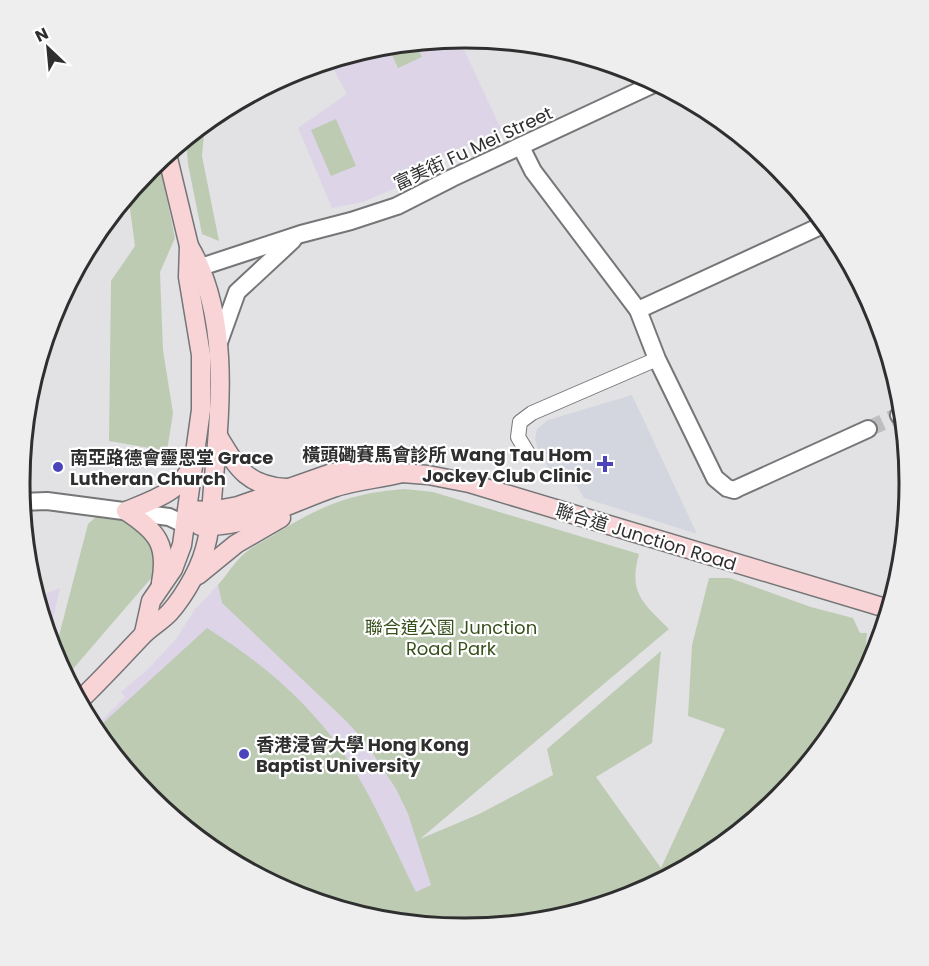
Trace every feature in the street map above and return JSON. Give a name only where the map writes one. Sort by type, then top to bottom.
[{"type":"main road","points":[[144,633],[151,601],[180,554],[201,410],[201,355],[195,272],[169,164]]},
{"type":"main road","points":[[85,695],[144,633],[170,612],[192,581],[207,546],[220,412],[218,345],[208,294],[195,272]]},
{"type":"main road","points":[[192,581],[236,544],[280,519],[295,495],[262,485],[248,477],[234,462],[218,436]]},
{"type":"main road","points":[[126,511],[153,500],[177,486],[192,468],[196,454]]},
{"type":"main road","name":"聯合道 Junction Road","points":[[187,518],[210,519],[238,506],[295,495],[332,473],[357,467],[381,466],[402,472],[469,483],[881,607]]},
{"type":"main road","points":[[126,511],[146,524],[159,540],[164,566],[160,588]]},
{"type":"street","name":"富美街 Fu Mei Street","points":[[195,272],[301,234],[397,206],[452,177],[645,88]]},
{"type":"street","points":[[521,147],[533,171],[638,310],[657,358],[715,478],[727,488],[734,490],[868,429]]},
{"type":"street","points":[[638,310],[816,228]]},
{"type":"street","name":"富美街 Fu Mei Street","points":[[218,345],[237,292],[301,234]]},
{"type":"street","points":[[529,455],[518,437],[520,423],[532,413],[657,358]]},
{"type":"street","points":[[31,498],[187,518]]},
{"type":"shaded area","points":[[463,48],[501,129],[423,166],[413,177],[391,190],[363,202],[332,208],[298,128],[347,94],[333,69],[352,63],[408,52]]},
{"type":"shaded area","name":"橫頭磡賽馬會診所 Wang Tau Hom Jockey Club Clinic","points":[[632,395],[697,534],[584,498],[577,486],[555,480],[537,447],[535,439],[537,429],[548,420]]},
{"type":"shaded area","name":"香港浸會大學 Hong Kong Baptist University","points":[[218,585],[222,603],[347,722],[366,743],[396,789],[408,814],[426,867],[502,916],[464,918],[408,914],[352,903],[325,894],[272,873],[247,859],[200,828],[157,790],[120,748],[101,721],[125,697],[121,692],[147,670],[176,639],[195,609]]},
{"type":"shaded area","points":[[60,588],[53,621],[45,595]]},
{"type":"green space","points":[[419,51],[422,57],[398,68],[392,55]]},
{"type":"green space","points":[[336,119],[356,166],[331,176],[311,130]]},
{"type":"green space","points":[[204,135],[202,156],[219,241],[202,234],[187,149]]},
{"type":"green space","points":[[161,172],[175,238],[160,272],[163,350],[173,413],[167,451],[109,441],[111,281],[135,246],[130,207]]},
{"type":"green space","name":"聯合道公園 Junction Road Park","points":[[405,489],[433,492],[639,554],[635,579],[640,596],[669,629],[420,839],[479,814],[553,775],[547,749],[661,651],[652,743],[596,777],[661,868],[725,729],[688,716],[692,645],[709,578],[730,578],[811,607],[853,618],[860,633],[867,633],[867,647],[841,700],[826,724],[809,748],[772,790],[729,828],[657,873],[577,903],[493,917],[436,917],[352,903],[272,873],[200,828],[157,790],[120,748],[103,723],[207,628],[265,669],[315,717],[344,754],[364,787],[416,892],[431,885],[408,814],[396,789],[366,743],[347,722],[222,603],[218,585],[248,550],[305,517],[351,498]]},
{"type":"green space","points":[[118,515],[141,526],[159,554],[153,576],[72,669],[59,637],[88,524],[97,516]]},
{"type":"tunnel","points":[[868,429],[894,417]]},
{"type":"place","name":"橫頭磡賽馬會診所 Wang Tau Hom Jockey Club Clinic","points":[[605,464]]},
{"type":"place","name":"南亞路德會靈恩堂 Grace Lutheran Church","points":[[58,467]]},
{"type":"place","name":"香港浸會大學 Hong Kong Baptist University","points":[[244,754]]}]
